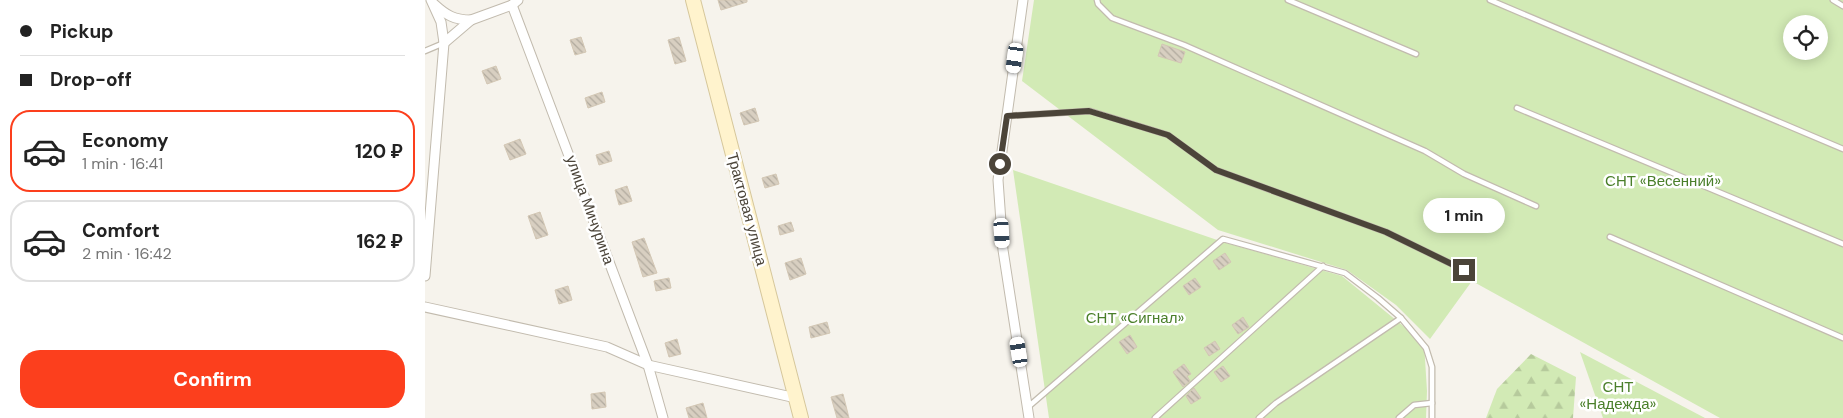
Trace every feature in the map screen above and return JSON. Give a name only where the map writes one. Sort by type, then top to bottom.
[{"type":"main road","name":"Трактовая улица","points":[[693,0],[801,418]]},
{"type":"street","points":[[1023,0],[999,189],[1003,250],[1029,418]]},
{"type":"street","points":[[431,1],[448,16],[459,20],[471,20]]},
{"type":"street","points":[[425,276],[444,43],[441,22],[431,1]]},
{"type":"street","points":[[444,43],[471,20],[515,2]]},
{"type":"street","name":"улица Мичурина","points":[[515,2],[648,365],[663,418]]},
{"type":"street","points":[[425,307],[607,347],[648,365],[796,398]]},
{"type":"lane","points":[[1097,0],[1098,4],[1111,18],[1211,56],[1425,152],[1464,174],[1536,206]]},
{"type":"lane","points":[[1288,0],[1416,54]]},
{"type":"lane","points":[[1490,0],[1843,149]]},
{"type":"lane","points":[[1833,0],[1843,6]]},
{"type":"lane","points":[[425,51],[444,43]]},
{"type":"lane","points":[[1517,108],[1843,244]]},
{"type":"lane","points":[[1007,116],[1089,111],[1168,135],[1216,170],[1386,232],[1464,270]]},
{"type":"lane","points":[[1611,236],[1843,338]]},
{"type":"lane","points":[[1028,407],[1223,239],[1345,272],[1401,318],[1426,348],[1432,367],[1432,418]]},
{"type":"lane","points":[[1155,418],[1323,266]]},
{"type":"lane","points":[[1259,418],[1276,403],[1401,318]]},
{"type":"lane","points":[[1399,418],[1414,405],[1431,403]]},
{"type":"green space","name":"СНТ «Весенний»","points":[[1034,0],[1843,0],[1843,418],[1720,418],[1472,281],[1430,339],[1396,305],[1347,270],[1218,230],[1022,81]]},
{"type":"green space","name":"СНТ «Сигнал»","points":[[1013,170],[1223,242],[1342,276],[1424,343],[1427,391],[1426,418],[1049,418]]},
{"type":"green space","name":"СНТ «Надежда»","points":[[1580,352],[1705,418],[1603,418]]},
{"type":"green space","points":[[1531,354],[1576,377],[1573,418],[1486,418],[1497,389]]},
{"type":"building","points":[[718,0],[747,0],[747,2],[721,10]]},
{"type":"building","points":[[581,37],[586,52],[575,55],[570,40]]},
{"type":"building","points":[[679,37],[686,61],[675,64],[668,40]]},
{"type":"building","points":[[1162,44],[1185,52],[1181,63],[1158,56]]},
{"type":"building","points":[[496,66],[501,79],[487,84],[482,71]]},
{"type":"building","points":[[602,92],[605,102],[588,108],[585,98]]},
{"type":"building","points":[[755,108],[759,121],[744,125],[740,113]]},
{"type":"building","points":[[520,139],[526,154],[510,160],[504,145]]},
{"type":"building","points":[[609,151],[612,161],[599,165],[596,155]]},
{"type":"building","points":[[776,174],[779,184],[765,188],[762,178]]},
{"type":"building","points":[[627,186],[632,201],[619,205],[615,190]]},
{"type":"building","points":[[540,212],[548,235],[536,239],[528,216]]},
{"type":"building","points":[[791,222],[794,231],[780,235],[778,226]]},
{"type":"building","points":[[644,238],[657,273],[643,277],[632,242]]},
{"type":"building","points":[[1225,253],[1231,262],[1219,270],[1213,261]]},
{"type":"building","points":[[801,258],[806,274],[790,280],[785,263]]},
{"type":"building","points":[[669,278],[671,288],[656,291],[654,281]]},
{"type":"building","points":[[1195,278],[1201,287],[1189,295],[1183,286]]},
{"type":"building","points":[[568,286],[572,300],[559,304],[555,290]]},
{"type":"building","points":[[1243,317],[1249,327],[1238,334],[1232,325]]},
{"type":"building","points":[[827,322],[830,333],[811,338],[809,327]]},
{"type":"building","points":[[1130,335],[1137,347],[1127,354],[1119,342]]},
{"type":"building","points":[[677,339],[681,354],[669,357],[665,343]]},
{"type":"building","points":[[1215,341],[1220,349],[1209,356],[1204,348]]},
{"type":"building","points":[[1184,364],[1191,374],[1187,376],[1190,381],[1183,387],[1173,372]]},
{"type":"building","points":[[1223,366],[1230,376],[1221,382],[1214,372]]},
{"type":"building","points":[[1194,388],[1201,398],[1191,404],[1186,396]]},
{"type":"building","points":[[605,392],[606,407],[592,409],[591,394]]},
{"type":"building","points":[[843,394],[849,418],[837,418],[831,397]]},
{"type":"building","points":[[703,403],[707,418],[689,418],[686,408]]},
{"type":"route","points":[[1000,164],[1007,116],[1089,111],[1168,135],[1216,170],[1386,232],[1464,270]]}]
